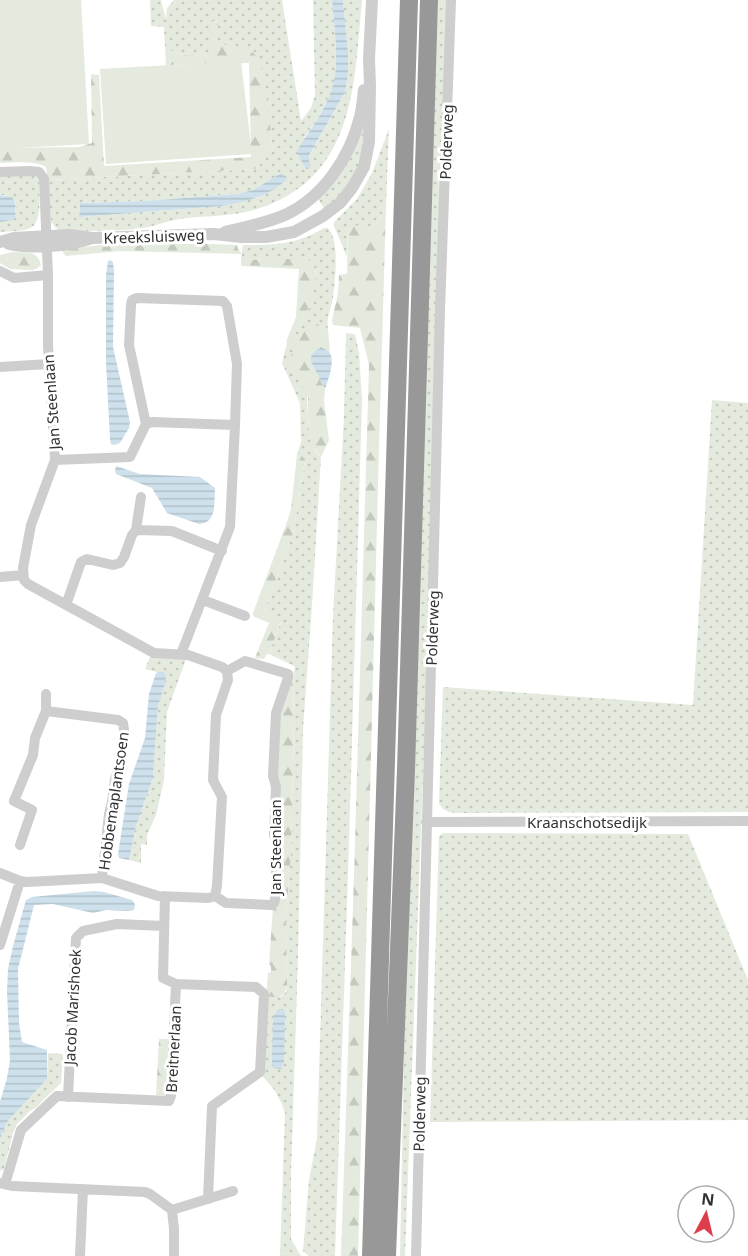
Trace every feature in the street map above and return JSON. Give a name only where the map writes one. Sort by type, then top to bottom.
[{"type":"highway","points":[[371,1256],[409,0]]},
{"type":"highway","points":[[387,1256],[406,770],[429,0]]},
{"type":"street","points":[[369,59],[372,0]]},
{"type":"street","name":"Polderweg","points":[[416,1256],[440,310],[451,0]]},
{"type":"street","name":"Kreeksluisweg","points":[[214,234],[260,224],[286,214],[320,190],[342,161],[353,139],[360,117],[369,59]]},
{"type":"street","name":"Kreeksluisweg","points":[[0,243],[15,246],[47,241],[81,242],[93,238],[214,234],[241,237],[274,236],[294,232],[323,216],[340,203],[364,167],[369,142],[369,59]]},
{"type":"street","name":"Jan Steenlaan","points":[[0,172],[39,172],[44,179],[49,364],[55,460],[31,525],[23,575]]},
{"type":"street","points":[[0,271],[14,278],[48,275]]},
{"type":"street","points":[[55,460],[130,457],[146,424],[129,345],[132,300],[137,298],[223,301],[227,306],[237,364],[230,527],[181,654]]},
{"type":"street","points":[[0,367],[49,364]]},
{"type":"street","points":[[146,424],[152,422],[235,425]]},
{"type":"street","points":[[66,605],[81,562],[87,559],[113,565],[120,563],[136,530],[141,497]]},
{"type":"street","points":[[136,530],[172,531],[222,551]]},
{"type":"street","points":[[0,577],[23,575],[28,584],[154,652],[181,654],[222,667],[227,671],[228,680],[216,715],[213,780],[222,797],[215,896],[208,898],[158,896],[102,878],[27,882],[0,873]]},
{"type":"street","points":[[203,600],[245,616]]},
{"type":"street","name":"Jan Steenlaan","points":[[215,896],[226,903],[271,905],[274,903],[277,846],[274,835],[276,787],[273,776],[276,713],[288,678],[288,674],[244,661],[227,671]]},
{"type":"street","points":[[20,845],[32,810],[14,801],[33,755],[35,738],[46,711],[46,694]]},
{"type":"street","name":"Hobbemaplantsoen","points":[[46,711],[118,720],[123,723],[121,762],[115,779],[109,814],[102,878]]},
{"type":"street","name":"Kraanschotsedijk","points":[[426,822],[748,821]]},
{"type":"street","points":[[0,945],[20,881]]},
{"type":"street","name":"Breitnerlaan","points":[[3,1183],[21,1130],[57,1096],[170,1101],[176,984],[163,978],[165,896]]},
{"type":"street","name":"Jacob Marishoek","points":[[68,1097],[76,939],[83,931],[117,924],[164,926]]},
{"type":"street","points":[[176,984],[256,987],[264,994],[260,1072],[212,1106],[208,1199]]},
{"type":"street","points":[[3,1183],[12,1186],[150,1194],[172,1210],[174,1256]]},
{"type":"street","points":[[80,1256],[83,1189]]},
{"type":"street","points":[[172,1210],[233,1191]]},
{"type":"green space","points":[[0,0],[81,0],[89,144],[0,149]]},
{"type":"green space","points":[[150,0],[162,0],[166,19],[167,8],[174,0],[282,0],[301,121],[311,108],[315,95],[313,0],[332,0],[336,69],[332,89],[316,121],[304,138],[310,165],[309,157],[345,92],[348,52],[343,0],[362,0],[356,65],[343,126],[330,153],[312,177],[287,196],[254,210],[229,215],[180,219],[137,229],[59,231],[51,222],[48,180],[255,169],[273,150],[262,72],[238,47],[218,44],[217,21],[212,22],[212,51],[194,55],[182,55],[165,47],[164,27],[151,26]],"holes":[[[281,173],[259,197],[222,206],[79,217],[80,203],[237,194],[253,190]]]},
{"type":"green space","points":[[436,0],[452,0],[405,1256],[400,1256],[406,954]]},
{"type":"green space","points":[[212,21],[218,22],[218,44],[239,47],[254,53],[263,74],[273,150],[255,169],[48,180],[46,167],[41,165],[24,162],[0,163],[0,148],[79,147],[92,143],[91,74],[99,75],[104,166],[251,157],[249,63],[166,65],[165,47],[176,53],[188,55],[200,55],[212,51]]},
{"type":"green space","points":[[241,61],[252,154],[106,164],[100,69]]},
{"type":"green space","points":[[365,109],[365,146],[362,160],[349,184],[325,210],[317,197]]},
{"type":"green space","points":[[389,129],[386,206],[375,226],[348,226],[347,257],[334,222],[357,199],[372,173]]},
{"type":"green space","points":[[32,174],[39,181],[37,220],[30,228],[0,232],[0,222],[13,220],[16,211],[15,202],[5,195],[0,195],[0,175]]},
{"type":"green space","points":[[386,206],[358,1256],[341,1256],[369,365],[360,328],[333,325],[332,320],[339,275],[347,274],[348,225],[375,226]]},
{"type":"green space","points":[[328,228],[334,242],[336,261],[334,290],[328,317],[328,330],[312,321],[307,401],[314,449],[321,457],[303,729],[291,1174],[291,1239],[301,1256],[280,1256],[285,1113],[276,1092],[260,1074],[266,996],[281,997],[286,992],[287,985],[286,915],[291,855],[293,675],[295,667],[269,654],[281,622],[264,612],[293,534],[305,461],[297,455],[301,442],[300,403],[282,363],[285,350],[309,308],[316,271],[270,259],[241,260],[243,245],[285,243],[304,238]]},
{"type":"green space","points":[[101,245],[237,245],[242,254],[120,251],[66,256],[61,250]]},
{"type":"green space","points":[[12,252],[34,254],[41,266],[32,270],[10,269],[0,263],[0,255]]},
{"type":"green space","points":[[305,259],[313,262],[316,273],[309,307],[286,349],[287,339],[296,317],[299,269],[241,266],[241,260]]},
{"type":"green space","points":[[312,321],[328,330],[330,352],[326,349],[311,362],[325,389],[324,401],[329,440],[321,457],[313,447],[310,436],[308,397],[288,362],[301,335]]},
{"type":"green space","points":[[346,333],[355,334],[359,353],[362,401],[335,1256],[309,1256],[303,1251],[309,1180],[317,1138],[333,616],[344,416]]},
{"type":"green space","points":[[712,400],[748,403],[748,812],[462,813],[446,811],[439,803],[443,687],[693,705]]},
{"type":"green space","points":[[297,455],[302,456],[305,460],[293,534],[264,612],[281,621],[269,654],[264,659],[255,658],[269,623],[253,616],[253,613],[291,509]]},
{"type":"green space","points":[[150,657],[186,659],[167,712],[164,780],[156,815],[147,835],[147,845],[141,844],[141,863],[129,860],[136,826],[153,778],[158,706],[165,684],[164,672],[145,669]]},
{"type":"green space","points":[[293,675],[291,855],[286,915],[287,985],[282,995],[274,997],[266,996],[268,973],[271,972],[269,965],[273,907],[281,887],[282,840],[278,835],[280,784],[277,774],[279,720]]},
{"type":"green space","points":[[443,833],[688,834],[748,980],[748,1120],[430,1122],[439,836]]},
{"type":"green space","points":[[159,1039],[170,1039],[168,1096],[156,1095]]},
{"type":"green space","points":[[48,1053],[63,1054],[61,1083],[17,1124],[4,1169],[0,1171],[0,1139],[7,1122],[47,1079]]},
{"type":"water","points":[[332,0],[343,0],[348,75],[345,92],[309,156],[310,168],[306,169],[297,153],[298,149],[325,104],[332,88],[336,68]]},
{"type":"water","points":[[281,173],[287,179],[273,190],[257,197],[222,206],[79,217],[80,203],[237,194],[253,190]]},
{"type":"water","points":[[0,195],[12,197],[16,212],[13,220],[0,222]]},
{"type":"water","points":[[110,260],[113,262],[114,270],[113,347],[130,422],[120,443],[114,445],[111,444],[110,439],[106,362],[106,275]]},
{"type":"water","points":[[321,348],[327,350],[332,359],[325,389],[311,362],[313,353]]},
{"type":"water","points":[[116,466],[140,474],[200,477],[215,488],[212,516],[205,523],[199,524],[167,513],[152,488],[116,474]]},
{"type":"water","points":[[158,672],[164,672],[166,676],[158,706],[153,778],[136,826],[129,860],[119,858],[118,854],[129,784],[145,738],[149,694]]},
{"type":"water","points":[[94,891],[132,900],[135,904],[134,910],[106,910],[93,913],[53,904],[34,905],[18,969],[19,1023],[22,1042],[47,1050],[47,1079],[7,1122],[0,1139],[0,1102],[10,1060],[8,969],[26,900],[32,897]]},
{"type":"water","points":[[282,1009],[285,1011],[284,1062],[281,1069],[273,1068],[272,1062],[273,1016]]}]
